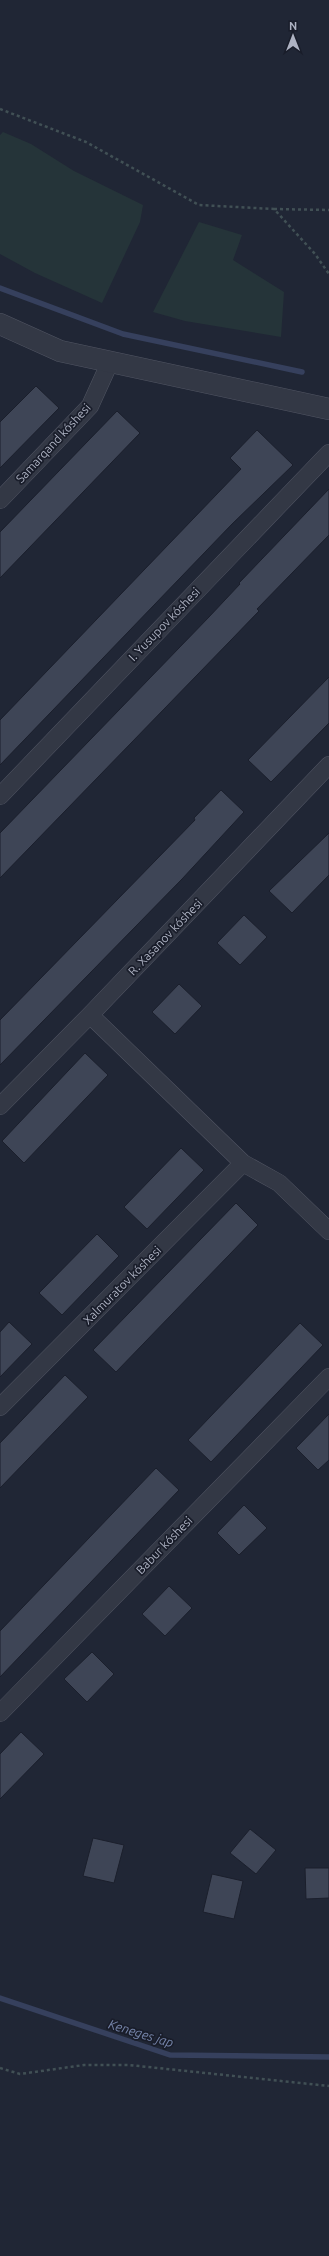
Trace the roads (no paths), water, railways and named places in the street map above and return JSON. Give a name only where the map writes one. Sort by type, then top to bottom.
[{"type":"street","points":[[0,324],[60,351],[329,409]]},
{"type":"street","name":"Samarqand kóshesi","points":[[0,500],[90,406],[110,362]]},
{"type":"street","name":"I. Yusupov kóshesi","points":[[0,796],[329,453]]},
{"type":"street","name":"R. Xasanov kóshesi","points":[[0,1106],[90,1015],[329,765]]},
{"type":"street","points":[[90,1015],[243,1163],[279,1183],[329,1231]]},
{"type":"street","name":"Xalmuratov kóshesi","points":[[0,1407],[243,1163]]},
{"type":"street","name":"Babur kóshesi","points":[[0,1713],[329,1377]]},
{"type":"waterway","points":[[0,288],[123,334],[302,372]]},
{"type":"waterway","name":"Keneges jap","points":[[0,1998],[170,2055],[329,2057]]}]
